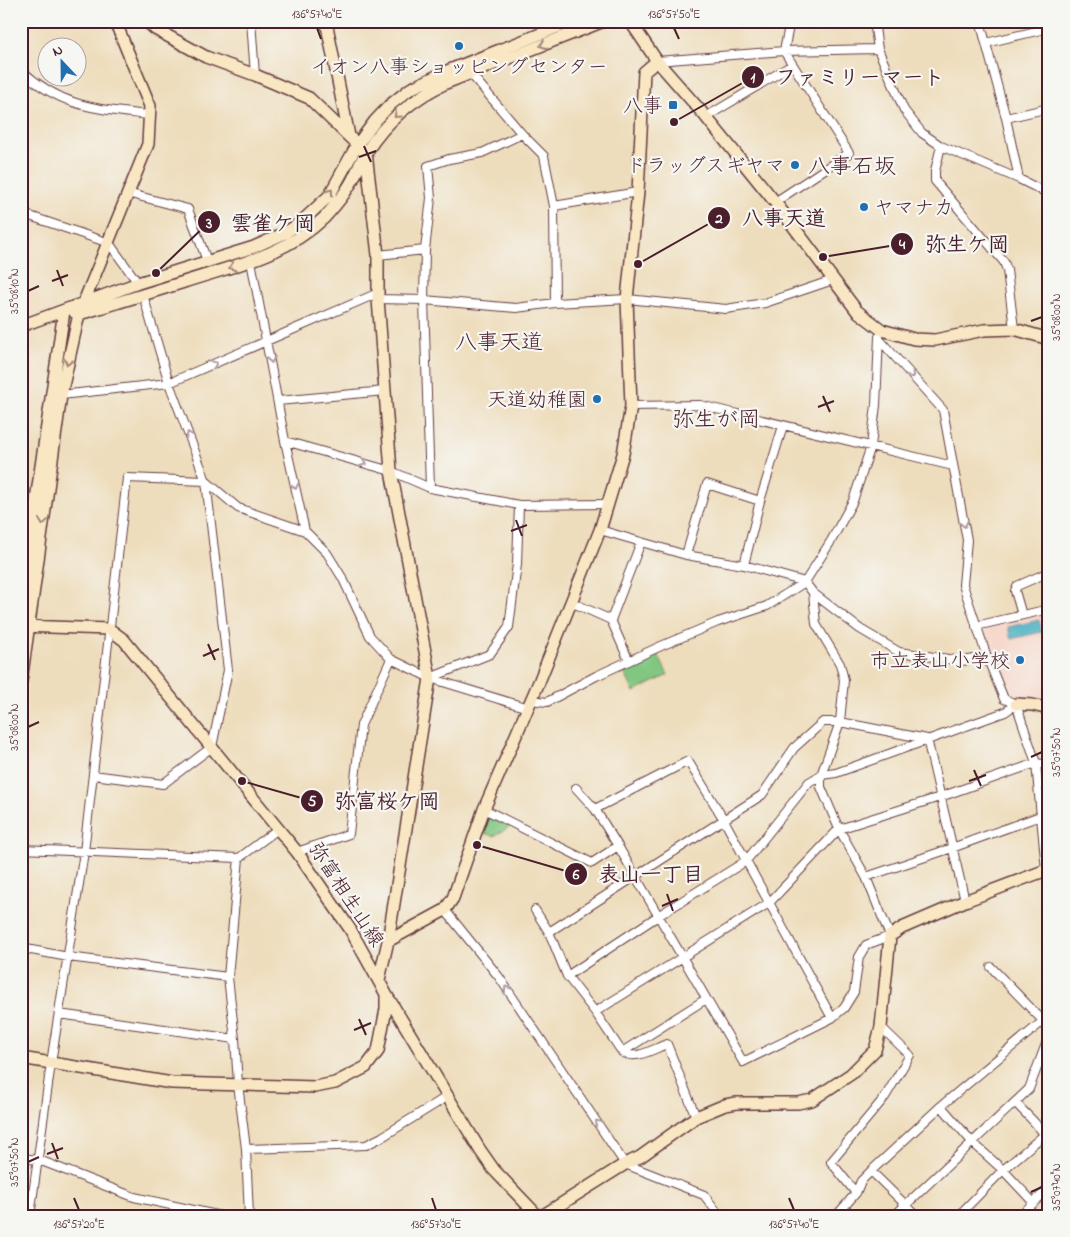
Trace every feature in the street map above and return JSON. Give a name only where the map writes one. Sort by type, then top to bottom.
[{"type":"street","points":[[21,681],[25,626],[61,395],[80,309],[109,243],[127,193],[148,144],[150,106],[115,21]]},
{"type":"street","points":[[251,21],[255,75]]},
{"type":"street","points":[[326,21],[349,136]]},
{"type":"street","points":[[80,309],[138,283],[254,246],[285,233],[300,223],[330,196],[361,149],[375,121],[410,89],[428,79],[573,21]]},
{"type":"street","points":[[21,326],[64,311],[143,295],[251,261],[288,245],[323,218],[338,202],[355,177],[361,149],[411,103],[428,91],[470,73],[604,21]]},
{"type":"street","points":[[630,21],[657,61],[706,117],[775,202],[832,280],[943,410],[967,540],[963,586],[976,626],[1004,699],[1016,704],[1049,709]]},
{"type":"street","points":[[775,202],[849,153],[784,51],[790,21]]},
{"type":"street","points":[[874,21],[878,48],[904,110],[922,133],[941,146],[1019,179],[1049,196]]},
{"type":"street","points":[[980,21],[1006,118],[1019,179]]},
{"type":"street","points":[[153,24],[206,57],[309,98],[361,149],[378,256],[378,296],[391,471],[430,678],[388,941],[379,980]]},
{"type":"street","points":[[986,43],[1049,28]]},
{"type":"street","points":[[388,941],[445,910],[454,898],[484,809],[600,530],[624,454],[631,406],[627,299],[638,192],[644,72],[657,61],[784,51],[878,48]]},
{"type":"street","points":[[706,117],[792,65]]},
{"type":"street","points":[[22,71],[56,96],[92,108],[149,114]]},
{"type":"street","points":[[21,81],[22,71]]},
{"type":"street","points":[[470,73],[522,134],[544,156],[554,206],[555,303]]},
{"type":"street","points":[[1006,118],[1049,108]]},
{"type":"street","points":[[430,488],[424,300],[425,250],[430,198],[428,166],[449,159],[482,153],[522,134]]},
{"type":"street","points":[[941,146],[934,172],[935,181],[1004,262],[1007,270],[1014,329]]},
{"type":"street","points":[[554,206],[638,192]]},
{"type":"street","points":[[127,193],[188,209],[207,261]]},
{"type":"street","points":[[21,213],[109,243],[138,283]]},
{"type":"street","points":[[378,256],[425,250]]},
{"type":"street","points":[[251,261],[285,440],[305,531]]},
{"type":"street","points":[[61,395],[169,383],[378,296],[516,308],[555,303],[627,299],[726,309],[765,303],[832,280]]},
{"type":"street","points":[[93,775],[163,784],[212,747],[228,670],[206,481],[169,383],[143,295]]},
{"type":"street","points":[[21,601],[64,311]]},
{"type":"street","points":[[880,334],[935,340],[984,330],[1014,329],[1049,339]]},
{"type":"street","points":[[30,1216],[51,1063],[84,852],[126,478],[206,481],[238,508],[305,531],[327,553],[343,579],[370,636],[391,659],[430,678],[529,704],[547,702],[628,661],[718,622],[767,606],[805,582],[832,541],[853,501],[871,446],[876,405],[880,334]]},
{"type":"street","points":[[278,401],[385,391]]},
{"type":"street","points":[[631,406],[700,405],[953,466]]},
{"type":"street","points":[[744,565],[760,501],[783,426]]},
{"type":"street","points":[[285,440],[391,471],[430,488],[519,505],[608,504]]},
{"type":"street","points":[[686,556],[707,484],[760,501]]},
{"type":"street","points":[[430,678],[490,654],[509,627],[517,564],[519,505]]},
{"type":"street","points":[[600,530],[686,556],[744,565],[805,582],[813,593],[860,629],[899,652],[962,661],[987,657]]},
{"type":"street","points":[[610,620],[641,542]]},
{"type":"street","points":[[1022,615],[1015,591],[1017,586],[1049,572]]},
{"type":"street","points":[[542,1216],[640,1156],[696,1118],[725,1106],[737,1104],[798,1103],[812,1100],[851,1074],[875,1050],[881,1027],[890,936],[866,876],[839,829],[820,787],[821,775],[840,722],[844,680],[840,664],[816,624],[813,593]]},
{"type":"street","points":[[571,602],[610,620],[628,661]]},
{"type":"street","points":[[976,626],[1049,609]]},
{"type":"street","points":[[25,626],[109,629]]},
{"type":"street","name":"弥富相生山線","points":[[109,629],[124,640],[297,852],[350,929],[386,994],[480,1150],[494,1170],[538,1216]]},
{"type":"street","points":[[297,852],[349,834],[361,725],[391,659]]},
{"type":"street","points":[[567,976],[746,861],[810,782],[821,775],[836,773],[1005,712],[1016,704]]},
{"type":"street","points":[[576,788],[594,809],[618,846],[743,1062],[832,1018],[844,1008],[854,992],[859,957],[866,945],[890,936],[902,928],[965,901],[1047,869],[1036,763],[1016,704]]},
{"type":"street","points":[[549,932],[762,795],[794,748],[823,722],[840,722],[927,739]]},
{"type":"street","points":[[927,739],[965,901]]},
{"type":"street","points":[[594,809],[688,761],[724,820],[832,1018]]},
{"type":"street","points":[[595,1012],[769,903],[839,829],[941,797],[1036,763],[1049,765]]},
{"type":"street","points":[[484,809],[592,863],[618,846]]},
{"type":"street","points":[[866,876],[952,848],[1040,816]]},
{"type":"street","points":[[21,849],[239,858],[278,829]]},
{"type":"street","points":[[239,858],[228,977],[246,1149],[249,1216]]},
{"type":"street","points":[[445,910],[499,977],[625,1164],[704,1195],[720,1216]]},
{"type":"street","points":[[535,910],[549,932],[567,976],[595,1012],[622,1052],[627,1056],[635,1056],[667,1044],[696,1118]]},
{"type":"street","points":[[21,948],[68,957],[228,977]]},
{"type":"street","points":[[836,1216],[856,1193],[861,1181],[941,1106],[1047,1022],[991,967]]},
{"type":"street","points":[[21,1058],[172,1083],[315,1087],[335,1083],[366,1067],[378,1051],[386,1009],[386,994]]},
{"type":"street","points":[[622,1052],[706,998]]},
{"type":"street","points":[[59,1014],[235,1038]]},
{"type":"street","points":[[856,1193],[831,1162],[885,1097],[910,1055],[881,1027]]},
{"type":"street","points":[[894,1216],[1029,1089],[1049,1036]]},
{"type":"street","points":[[246,1149],[366,1145],[448,1096]]},
{"type":"street","points":[[958,1216],[1003,1170],[1047,1138],[1038,1123],[1027,1116],[1015,1102]]},
{"type":"street","points":[[941,1106],[972,1142],[1003,1170],[1032,1202]]},
{"type":"street","points":[[21,1158],[38,1160],[134,1197],[221,1216]]},
{"type":"street","points":[[871,1171],[917,1216]]},
{"type":"street","points":[[1020,1216],[1032,1202],[1049,1188]]},
{"type":"shaded area","name":"市立表山小学校","points":[[1049,612],[1049,701],[1002,690],[981,628]]},
{"type":"green space","points":[[657,653],[668,675],[634,692],[623,670]]},
{"type":"green space","points":[[486,813],[511,826],[494,836],[479,832]]},
{"type":"water","points":[[1039,620],[1042,632],[1011,639],[1008,627]]},
{"type":"place","name":"イオン八事ショッピングセンター","points":[[459,46]]},
{"type":"place","name":"八事","points":[[673,105]]},
{"type":"place","name":"ファミリーマート","points":[[674,122]]},
{"type":"place","name":"ドラッグスギヤマ","points":[[795,165]]},
{"type":"place","name":"ヤマナカ","points":[[864,207]]},
{"type":"place","name":"弥生ケ岡","points":[[823,257]]},
{"type":"place","name":"八事天道","points":[[638,264]]},
{"type":"place","name":"雲雀ケ岡","points":[[156,273]]},
{"type":"place","name":"天道幼稚園","points":[[597,399]]},
{"type":"place","name":"市立表山小学校","points":[[1020,660]]},
{"type":"place","name":"弥富桜ケ岡","points":[[242,781]]},
{"type":"place","name":"表山一丁目","points":[[477,845]]},
{"type":"district","name":"八事石坂","points":[[852,165]]},
{"type":"district","name":"八事天道","points":[[499,341]]},
{"type":"district","name":"弥生が岡","points":[[716,418]]}]
